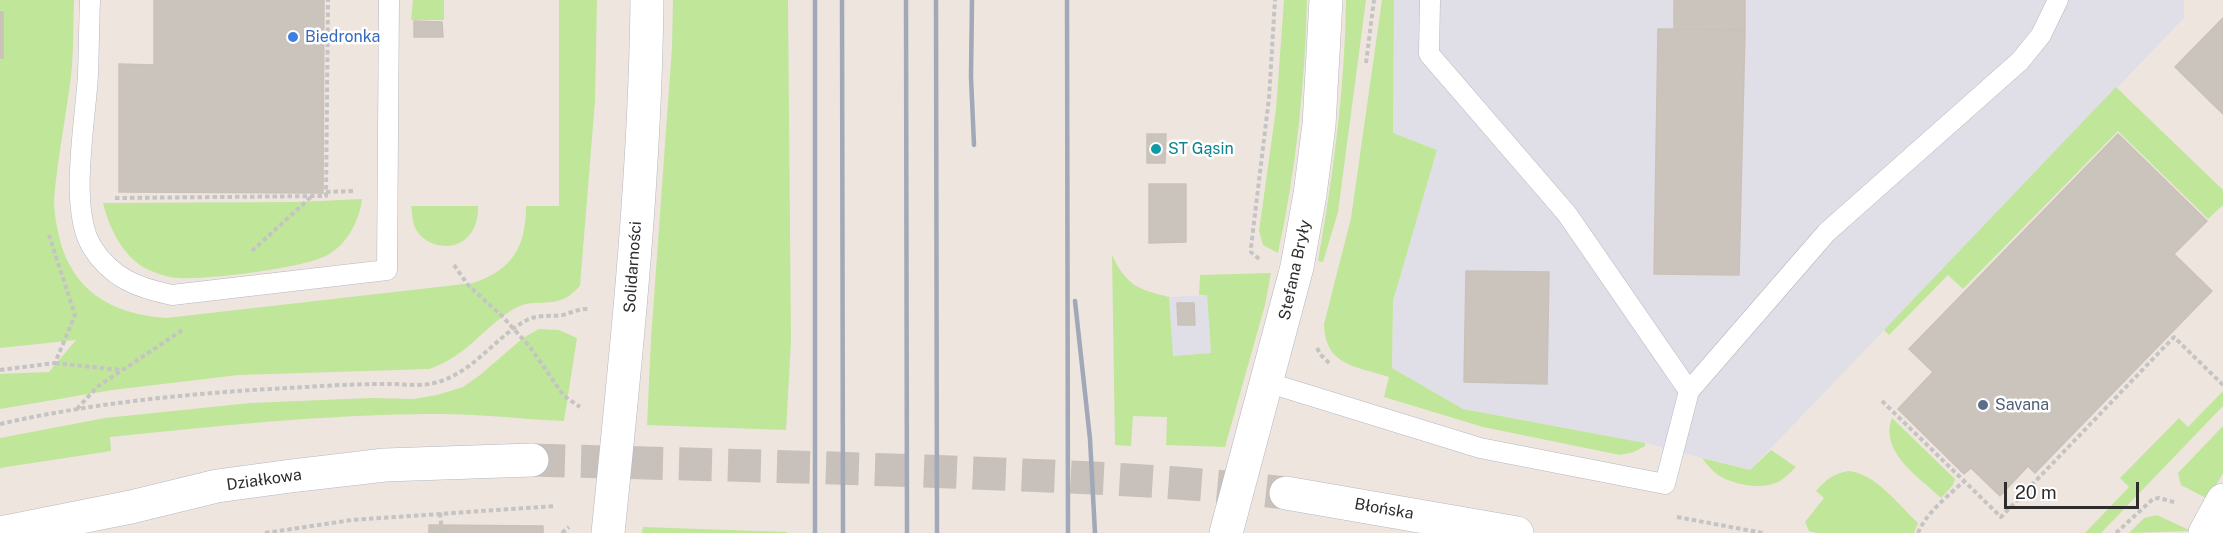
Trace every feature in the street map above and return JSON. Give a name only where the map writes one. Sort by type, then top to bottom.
[{"type":"street","name":"Solidarności","points":[[608,533],[632,293],[646,73],[647,0]]},
{"type":"street","name":"Stefana Bryły","points":[[1226,533],[1297,267],[1319,125],[1326,0]]},
{"type":"street","name":"Działkowa","points":[[0,533],[38,530],[217,486],[386,465],[532,460]]},
{"type":"street","name":"Błońska","points":[[1286,493],[1517,533]]},
{"type":"street","points":[[2195,520],[2223,500]]},
{"type":"lane","points":[[90,0],[80,218],[91,246],[115,274],[142,289],[172,295],[387,270],[389,0]]},
{"type":"lane","points":[[1430,0],[1430,54],[1567,214],[1689,391]]},
{"type":"lane","points":[[1266,382],[1480,448],[1665,484],[1689,391],[1827,232],[2020,61],[2041,34],[2058,0]]},
{"type":"path","points":[[106,198],[326,196],[328,0]]},
{"type":"path","points":[[1268,262],[1257,258],[1251,252],[1251,247],[1269,98],[1275,0]]},
{"type":"path","points":[[454,265],[468,285],[530,347],[564,396],[580,407]]},
{"type":"path","points":[[0,424],[133,400],[215,392],[353,384],[426,385],[439,382],[470,366],[530,318],[561,315],[579,309],[593,310]]},
{"type":"path","points":[[55,363],[75,315]]},
{"type":"path","points":[[1882,401],[2001,517],[2174,337],[2223,385]]},
{"type":"path","points":[[1315,341],[1321,355],[1334,367]]},
{"type":"path","points":[[0,370],[55,363],[121,370]]},
{"type":"path","points":[[1917,533],[1931,513],[1964,481]]},
{"type":"path","points":[[2116,533],[2153,499],[2166,499],[2195,520]]},
{"type":"path","points":[[265,533],[352,520],[555,506]]},
{"type":"path","points":[[440,513],[442,533]]},
{"type":"shaded area","points":[[1394,0],[2184,0],[2184,18],[1750,470],[1645,443],[1463,409],[1392,368],[1393,301],[1437,150],[1393,133]]},
{"type":"shaded area","points":[[1207,295],[1211,353],[1172,356],[1169,297]]},
{"type":"green space","points":[[0,0],[74,0],[72,68],[54,200],[57,228],[72,269],[83,284],[96,295],[127,311],[166,318],[473,283],[498,271],[507,264],[520,245],[526,206],[559,206],[559,0],[597,0],[595,101],[580,286],[561,300],[530,303],[512,310],[464,350],[442,364],[429,369],[239,375],[112,390],[0,409],[0,374],[49,372],[76,340],[0,348],[0,58],[3,57],[3,12],[0,12]]},
{"type":"green space","points":[[413,0],[444,0],[444,20],[411,20]]},
{"type":"green space","points":[[673,0],[788,0],[791,342],[786,430],[647,425],[672,47]]},
{"type":"green space","points":[[1284,0],[1307,0],[1298,127],[1290,190],[1278,253],[1263,245],[1259,231],[1276,109]]},
{"type":"green space","points":[[1346,0],[1366,0],[1338,212],[1323,262],[1318,261],[1337,131]]},
{"type":"green space","points":[[1382,0],[1394,0],[1393,133],[1437,150],[1393,301],[1392,368],[1463,409],[1645,443],[1645,446],[1634,452],[1620,455],[1483,427],[1384,397],[1389,377],[1344,362],[1330,348],[1324,324],[1351,218]]},
{"type":"green space","points":[[2116,87],[2223,190],[2223,205],[2208,219],[2118,131],[1963,289],[1948,275],[1889,335],[1884,330]]},
{"type":"green space","points":[[362,199],[356,222],[348,236],[331,253],[302,264],[281,268],[191,278],[160,274],[135,261],[117,239],[103,203],[297,202]]},
{"type":"green space","points":[[411,206],[478,206],[477,220],[465,240],[449,246],[440,246],[424,239],[418,233],[413,223]]},
{"type":"green space","points":[[1112,255],[1123,274],[1134,285],[1169,297],[1173,356],[1211,353],[1207,295],[1199,295],[1200,275],[1271,273],[1265,305],[1225,447],[1166,445],[1167,417],[1133,416],[1131,446],[1115,445]]},
{"type":"green space","points":[[539,329],[559,330],[577,338],[564,421],[444,414],[348,416],[268,422],[110,437],[111,451],[0,468],[0,438],[105,418],[250,403],[371,398],[413,399],[437,395],[463,387],[523,338]]},
{"type":"green space","points":[[2223,391],[2223,406],[2101,533],[2085,533],[2129,487],[2120,478],[2179,418],[2188,427]]},
{"type":"green space","points":[[1892,418],[1955,479],[1953,485],[1941,498],[1903,463],[1896,453],[1889,430]]},
{"type":"green space","points":[[2223,426],[2223,473],[2208,499],[2181,485],[2178,473]]},
{"type":"green space","points":[[1771,450],[1796,467],[1780,481],[1763,486],[1745,485],[1728,480],[1714,472],[1702,458],[1750,470]]},
{"type":"green space","points":[[1848,471],[1868,477],[1886,491],[1918,523],[1914,533],[1817,533],[1809,531],[1805,522],[1824,498],[1816,491],[1830,478]]},
{"type":"green space","points":[[2157,515],[2191,531],[2129,533],[2144,518]]},
{"type":"green space","points":[[643,527],[787,532],[787,533],[642,533]]},
{"type":"building","points":[[154,0],[324,0],[323,193],[119,192],[119,64],[154,65]]},
{"type":"building","points":[[1674,0],[1745,0],[1745,30],[1674,29]]},
{"type":"building","points":[[0,12],[3,12],[3,58],[0,58]]},
{"type":"building","points":[[2223,18],[2223,114],[2175,67]]},
{"type":"building","points":[[414,21],[442,22],[443,37],[414,37]]},
{"type":"building","points":[[1658,29],[1745,30],[1739,275],[1654,274]]},
{"type":"building","name":"ST Gąsin","points":[[1147,134],[1166,134],[1165,163],[1147,163]]},
{"type":"building","points":[[2118,134],[2207,221],[2174,254],[2212,291],[2035,473],[2028,466],[2000,496],[1971,468],[1964,474],[1898,409],[1933,372],[1909,349]]},
{"type":"building","points":[[1149,184],[1186,184],[1186,242],[1149,243]]},
{"type":"building","points":[[1466,271],[1549,272],[1547,384],[1464,382]]},
{"type":"building","points":[[1177,303],[1194,303],[1195,325],[1178,325]]},
{"type":"building","points":[[429,525],[543,526],[543,533],[429,533]]},
{"type":"tunnel","points":[[532,460],[1052,476],[1169,482],[1286,493]]},
{"type":"railway","points":[[815,0],[815,533]]},
{"type":"railway","points":[[842,0],[843,533]]},
{"type":"railway","points":[[906,0],[907,533]]},
{"type":"railway","points":[[936,0],[937,533]]},
{"type":"railway","points":[[972,0],[971,77],[974,145]]},
{"type":"railway","points":[[1067,0],[1068,533]]},
{"type":"railway","points":[[1075,301],[1090,439],[1095,533]]},
{"type":"place","name":"Biedronka","points":[[293,37]]},
{"type":"place","name":"ST Gąsin","points":[[1156,149]]},
{"type":"place","name":"Savana","points":[[1983,405]]}]
